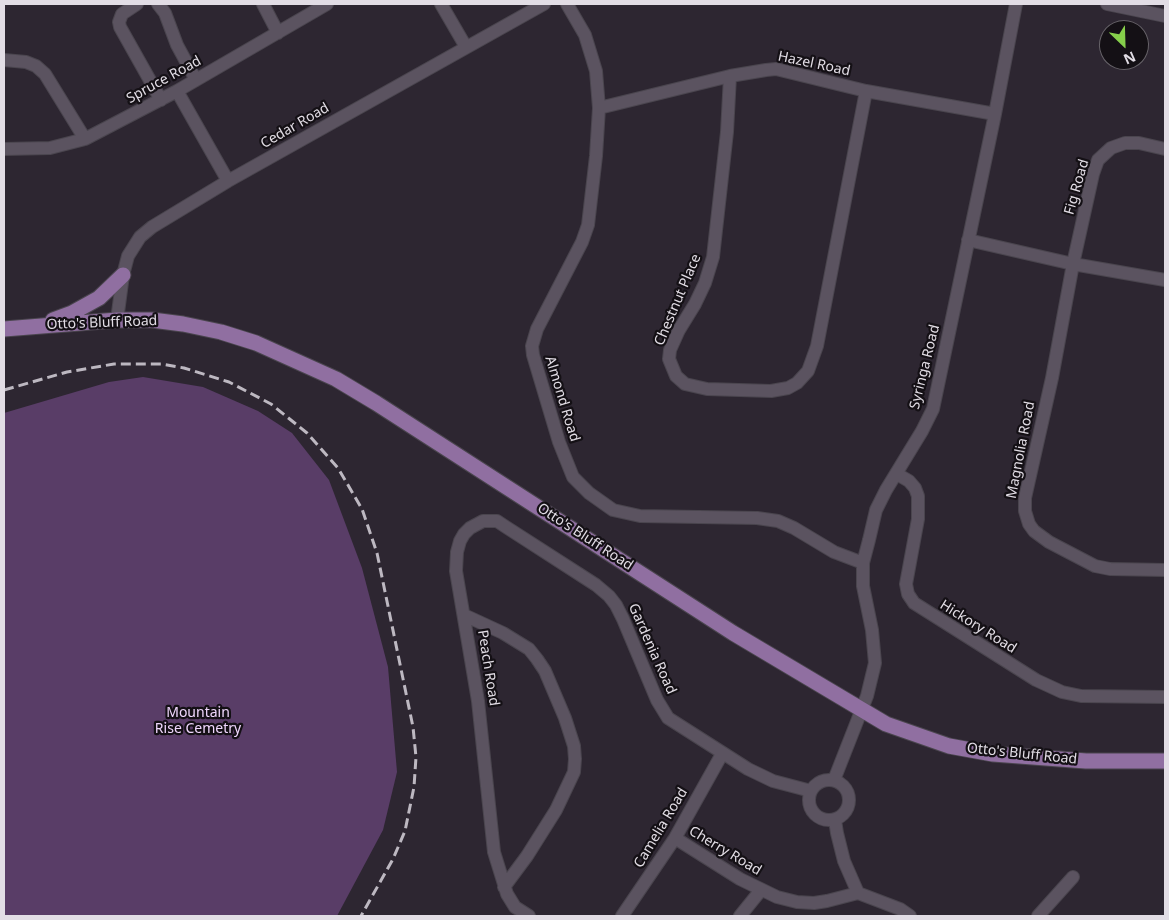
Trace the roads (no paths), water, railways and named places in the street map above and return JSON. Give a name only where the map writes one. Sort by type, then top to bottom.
[{"type":"main road","points":[[38,326],[84,307],[99,298],[123,275]]},
{"type":"main road","name":"Otto's Bluff Road","points":[[4,329],[117,320],[160,321],[222,332],[256,343],[336,379],[392,413],[733,633],[886,724],[949,746],[993,754],[1086,761],[1165,760]]},
{"type":"street","points":[[137,4],[122,14],[119,22],[120,27],[160,100]]},
{"type":"street","points":[[158,4],[165,13],[177,44],[196,80]]},
{"type":"street","points":[[263,4],[278,32]]},
{"type":"street","name":"Spruce Road","points":[[4,149],[50,148],[85,140],[177,92],[328,4]]},
{"type":"street","points":[[441,4],[466,47]]},
{"type":"street","name":"Cedar Road","points":[[117,320],[123,275],[128,256],[140,237],[152,227],[228,181],[544,4]]},
{"type":"street","name":"Almond Road","points":[[567,4],[585,35],[592,52],[600,108],[588,224],[582,242],[535,334],[532,346],[559,442],[572,477],[589,493],[613,510],[640,516],[757,518],[778,521],[794,528],[834,552],[863,563]]},
{"type":"street","name":"Syringa Road","points":[[834,780],[867,696],[874,663],[872,630],[863,586],[863,563],[876,510],[933,409],[995,114],[1016,4]]},
{"type":"street","points":[[1107,4],[1165,16]]},
{"type":"street","points":[[4,60],[26,62],[36,66],[45,74],[85,140]]},
{"type":"street","name":"Hazel Road","points":[[600,108],[730,76],[776,70],[866,91],[995,114]]},
{"type":"street","name":"Chestnut Place","points":[[730,76],[713,258],[701,290],[670,350],[670,359],[676,376],[685,384],[707,389],[771,392],[788,388],[797,383],[808,371],[817,346],[866,91]]},
{"type":"street","points":[[177,92],[228,181]]},
{"type":"street","name":"Fig Road","points":[[1073,264],[1093,174],[1098,160],[1111,148],[1125,143],[1139,143],[1165,149]]},
{"type":"street","points":[[968,240],[1073,264],[1165,280]]},
{"type":"street","name":"Magnolia Road","points":[[1073,264],[1052,378],[1025,498],[1026,518],[1034,531],[1049,542],[1095,566],[1110,569],[1165,570]]},
{"type":"street","name":"Hickory Road","points":[[896,474],[909,481],[915,488],[918,496],[918,519],[906,584],[908,594],[914,603],[1036,680],[1062,692],[1081,696],[1165,696]]},
{"type":"street","name":"Gardenia Road","points":[[464,615],[456,571],[456,552],[464,534],[477,524],[483,521],[497,521],[596,585],[609,596],[623,619],[656,700],[668,718],[722,754],[773,781],[811,791]]},
{"type":"street","name":"Peach Road","points":[[464,615],[503,633],[529,649],[544,671],[565,718],[574,746],[574,772],[556,810],[522,864],[504,887]]},
{"type":"street","name":"Peach Road","points":[[464,615],[481,728],[491,837],[504,887],[515,907],[529,916]]},
{"type":"street","name":"Camelia Road","points":[[622,916],[674,838],[722,754]]},
{"type":"street","points":[[834,780],[845,787],[850,799],[846,812],[835,820],[826,820],[816,816],[810,804],[811,791],[819,783],[834,780]]},
{"type":"street","points":[[835,820],[844,861],[858,893],[900,909],[910,916]]},
{"type":"street","name":"Cherry Road","points":[[674,838],[708,861],[777,897],[797,902],[814,903],[835,900],[858,893]]},
{"type":"street","points":[[1038,916],[1073,877]]},
{"type":"street","name":"Cherry Road","points":[[740,916],[761,890]]},
{"type":"railway","points":[[4,390],[67,372],[114,364],[161,364],[184,368],[229,382],[271,404],[307,433],[338,468],[362,509],[377,553],[413,727],[416,757],[414,787],[405,831],[393,859],[361,916]]},
{"type":"park label","name":"Mountain Rise Cemetry","points":[[198,722]]}]
